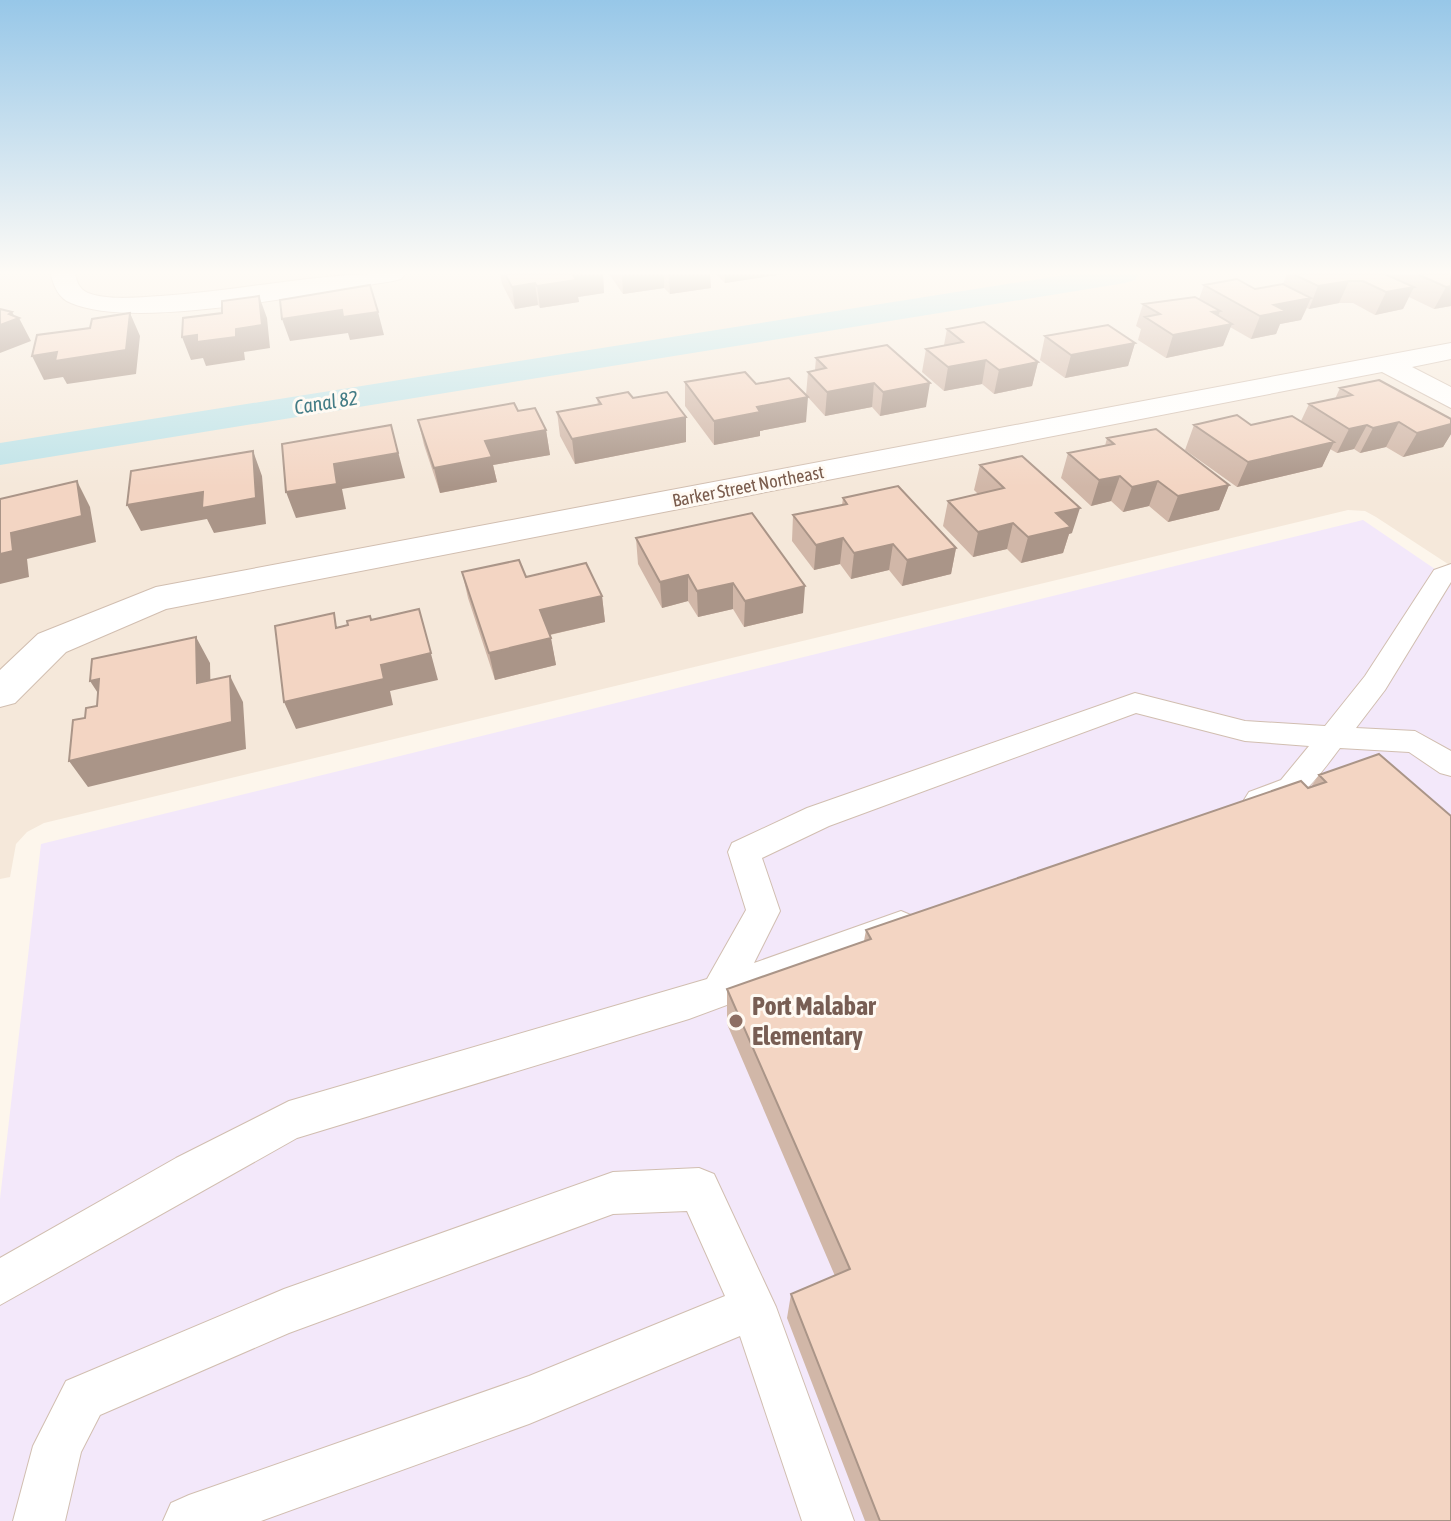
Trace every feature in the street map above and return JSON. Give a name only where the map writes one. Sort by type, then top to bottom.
[{"type":"street","name":"Barker Street Northeast","points":[[0,693],[52,643],[156,599],[1451,351]]},
{"type":"street","points":[[1387,364],[1451,399]]},
{"type":"lane","points":[[1231,810],[1292,788],[1375,683],[1443,575],[1451,571]]},
{"type":"lane","points":[[720,991],[763,911],[744,852],[818,817],[1135,703],[1245,731],[1415,742],[1451,765]]},
{"type":"lane","points":[[0,1283],[191,1173],[289,1121],[720,991],[931,916]]},
{"type":"lane","points":[[39,1521],[58,1446],[83,1398],[284,1312],[613,1193],[699,1189],[753,1307],[828,1521]]},
{"type":"lane","points":[[189,1521],[529,1400],[753,1307]]},
{"type":"shaded area","points":[[0,345],[1451,345],[1451,566],[1365,511],[1348,510],[44,823],[27,832],[16,844],[10,877],[0,879]]},
{"type":"shaded area","name":"Port Malabar Elementary","points":[[1363,520],[1451,580],[1451,1521],[0,1521],[0,1199],[41,844]]},
{"type":"building","points":[[35,345],[127,345],[126,350],[55,361],[57,352],[32,356]]},
{"type":"building","points":[[887,345],[930,383],[883,392],[874,383],[827,392],[808,372],[826,368],[816,358]]},
{"type":"building","points":[[947,345],[1015,345],[1038,362],[999,370],[986,360],[948,367],[926,349]]},
{"type":"building","points":[[1057,345],[1124,345],[1071,355]]},
{"type":"building","points":[[745,372],[756,384],[789,378],[808,397],[757,407],[760,412],[714,421],[685,382]]},
{"type":"building","points":[[1379,380],[1451,419],[1451,424],[1417,433],[1399,422],[1349,429],[1309,404],[1352,395],[1340,388]]},
{"type":"building","points":[[628,392],[633,398],[667,392],[686,417],[572,439],[557,412],[601,404],[597,398]]},
{"type":"building","points":[[514,403],[518,411],[535,408],[546,430],[485,441],[492,457],[434,468],[418,420]]},
{"type":"building","points":[[1237,415],[1251,425],[1292,416],[1334,442],[1248,462],[1194,425]]},
{"type":"building","points":[[391,425],[398,453],[334,464],[337,484],[286,492],[282,444]]},
{"type":"building","points":[[1156,429],[1229,485],[1178,496],[1158,481],[1132,487],[1120,476],[1099,480],[1068,453],[1114,444],[1107,438]]},
{"type":"building","points":[[253,451],[256,498],[202,508],[203,492],[127,505],[131,471]]},
{"type":"building","points":[[1022,456],[1080,508],[1056,513],[1071,527],[1028,537],[1013,523],[978,532],[948,501],[1004,488],[980,465]]},
{"type":"building","points":[[77,481],[82,516],[11,533],[13,551],[0,554],[0,499]]},
{"type":"building","points":[[898,486],[956,548],[907,560],[893,544],[854,553],[843,538],[816,545],[793,515],[847,504],[843,498]]},
{"type":"building","points":[[752,513],[805,586],[745,601],[733,583],[697,591],[688,575],[660,582],[636,538]]},
{"type":"building","points":[[519,560],[526,577],[586,563],[602,596],[540,610],[551,638],[489,653],[462,572]]},
{"type":"building","points":[[419,609],[431,653],[381,665],[384,679],[284,702],[275,626],[334,613],[336,628],[348,625],[347,621],[370,616],[371,620]]},
{"type":"building","points":[[196,637],[197,683],[230,676],[232,722],[69,761],[73,720],[85,718],[86,708],[97,706],[99,679],[90,681],[92,659]]},
{"type":"building","points":[[1379,754],[1451,816],[1451,1521],[880,1521],[791,1294],[850,1269],[727,989],[871,939],[866,930],[1301,781],[1308,788],[1326,782],[1319,775]]},
{"type":"waterway","name":"Canal 82","points":[[0,454],[681,345]]},
{"type":"place","name":"Port Malabar Elementary","points":[[736,1021]]}]
